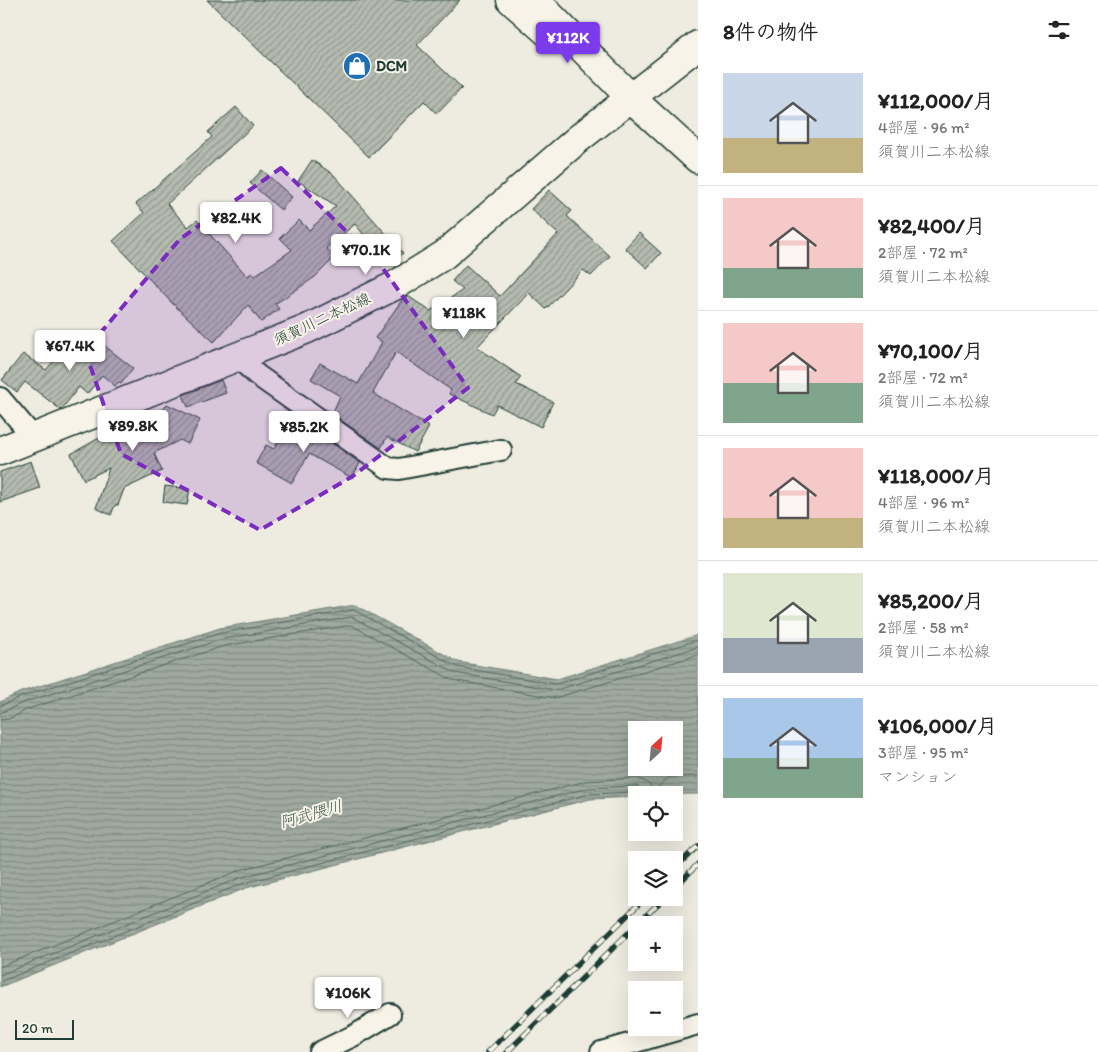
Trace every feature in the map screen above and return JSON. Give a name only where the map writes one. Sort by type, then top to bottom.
[{"type":"main road","points":[[511,0],[534,21],[631,98]]},
{"type":"main road","points":[[535,0],[631,98],[698,159]]},
{"type":"main road","name":"須賀川二本松線","points":[[0,451],[307,328],[394,286],[444,256],[578,139],[698,44]]},
{"type":"street","points":[[240,355],[246,365],[257,375],[388,468],[399,469],[501,450]]},
{"type":"street","points":[[0,398],[34,438]]},
{"type":"street","points":[[320,1052],[355,1035],[390,1014]]},
{"type":"street","points":[[600,1052],[698,1024]]},
{"type":"highlighted area","points":[[281,168],[379,263],[468,388],[353,476],[260,530],[121,454],[85,351],[180,239]]},
{"type":"water","name":"阿武隈川","points":[[355,605],[458,662],[557,679],[698,635],[698,794],[683,794],[683,786],[628,786],[628,797],[590,799],[246,888],[0,987],[0,702],[21,692],[220,628]]},
{"type":"building","name":"DCM","points":[[207,0],[460,0],[417,45],[462,88],[437,114],[424,101],[369,157]]},
{"type":"building","points":[[236,107],[253,126],[167,204],[188,227],[197,220],[247,276],[252,273],[254,276],[292,250],[280,238],[299,220],[309,230],[336,206],[298,181],[312,160],[334,175],[403,253],[389,265],[355,224],[326,248],[335,257],[315,277],[275,304],[279,309],[261,322],[248,305],[214,342],[173,304],[113,241],[144,213],[136,204],[212,137],[208,132]]},
{"type":"building","points":[[262,170],[292,197],[281,210],[250,183]]},
{"type":"building","points":[[549,190],[572,211],[567,216],[610,256],[591,276],[583,270],[546,309],[529,293],[477,347],[521,377],[516,384],[553,402],[541,427],[497,405],[492,414],[449,394],[451,390],[396,352],[373,393],[429,427],[415,452],[387,437],[381,448],[332,414],[340,396],[311,379],[320,363],[358,384],[382,342],[375,338],[402,300],[408,296],[430,311],[463,290],[452,281],[466,265],[500,296],[558,234],[531,209]]},
{"type":"building","points":[[639,233],[661,253],[647,268],[625,248]]},
{"type":"building","points":[[87,332],[133,368],[121,384],[118,382],[115,386],[102,375],[87,394],[79,387],[61,410],[25,382],[17,392],[2,380],[23,354],[46,370],[60,354],[66,359]]},
{"type":"building","points":[[221,380],[226,393],[188,407],[183,395]]},
{"type":"building","points":[[167,404],[200,420],[188,444],[180,440],[154,453],[162,471],[124,489],[118,505],[115,505],[111,515],[96,508],[109,468],[84,480],[71,454],[101,437],[164,409]]},
{"type":"building","points":[[294,416],[360,463],[352,478],[309,454],[292,483],[256,463],[266,445],[274,449]]},
{"type":"building","points":[[31,461],[40,488],[0,502],[0,472]]},
{"type":"building","points":[[165,486],[190,489],[187,505],[163,502]]},
{"type":"railway","points":[[683,860],[698,846]]},
{"type":"railway","points":[[683,879],[698,864]]},
{"type":"railway","points":[[488,1052],[637,906]]},
{"type":"railway","points":[[507,1052],[656,906]]},
{"type":"place","name":"DCM","points":[[357,66]]}]
